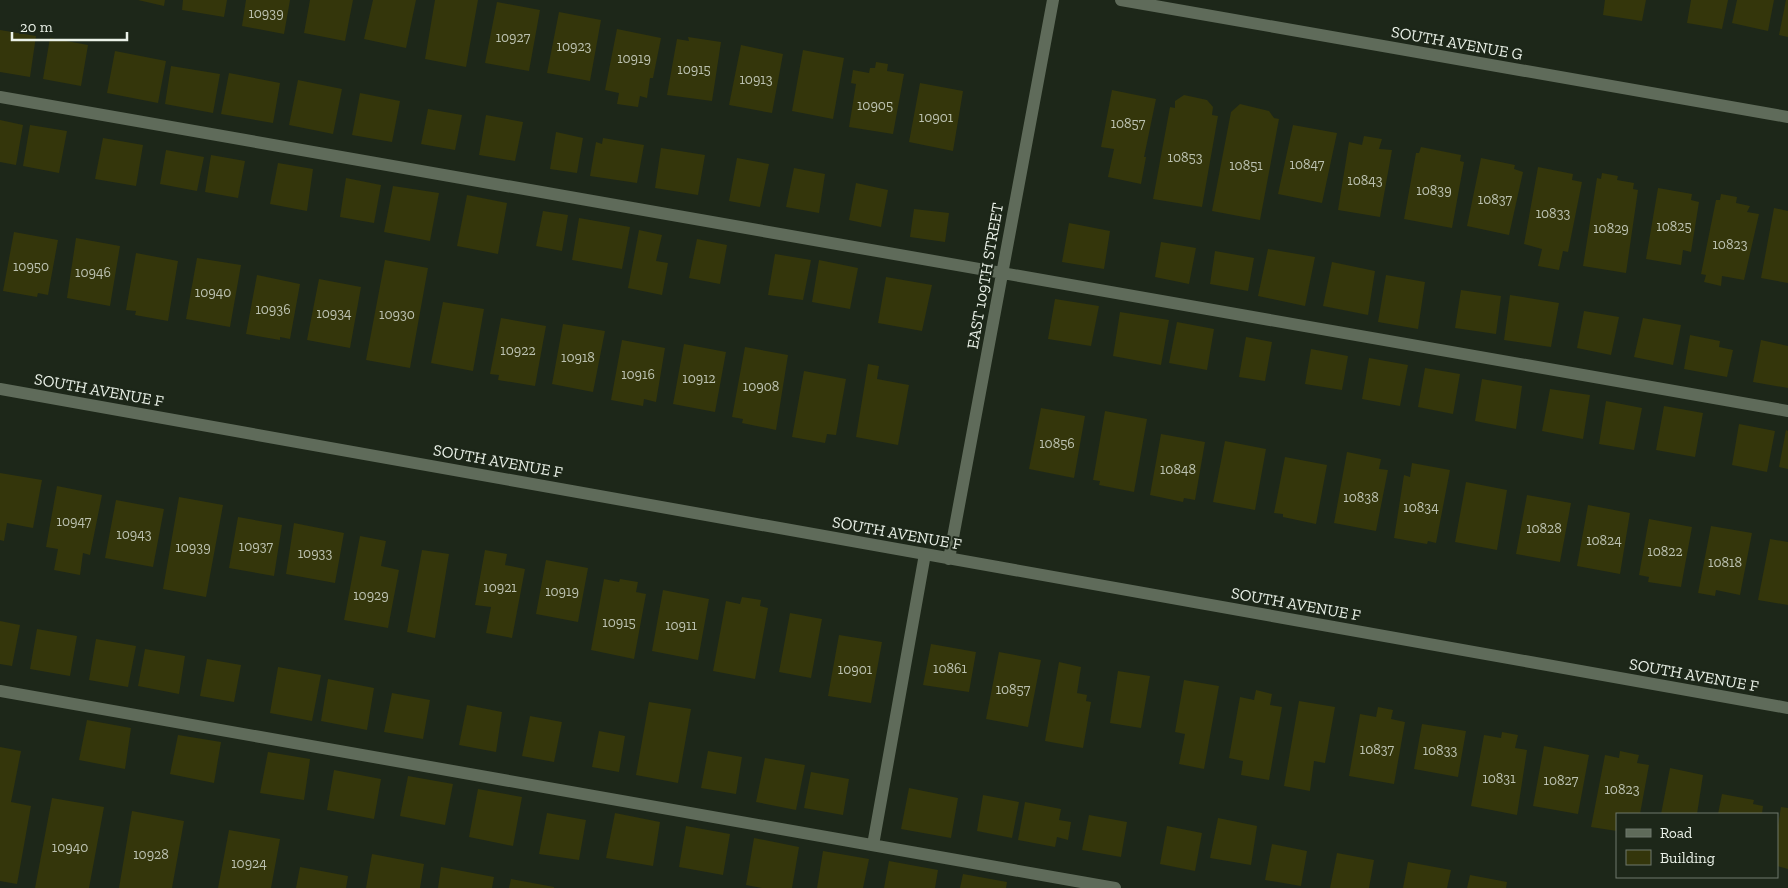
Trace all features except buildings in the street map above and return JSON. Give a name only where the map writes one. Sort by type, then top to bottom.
[{"type":"street","name":"EAST 109TH STREET","points":[[949,559],[1053,0]]},
{"type":"street","name":"SOUTH AVENUE G","points":[[1121,0],[1788,117]]},
{"type":"street","points":[[0,97],[1788,411]]},
{"type":"street","name":"SOUTH AVENUE F","points":[[0,389],[1788,708]]},
{"type":"street","points":[[873,845],[925,554]]},
{"type":"street","points":[[0,691],[1115,888]]}]
